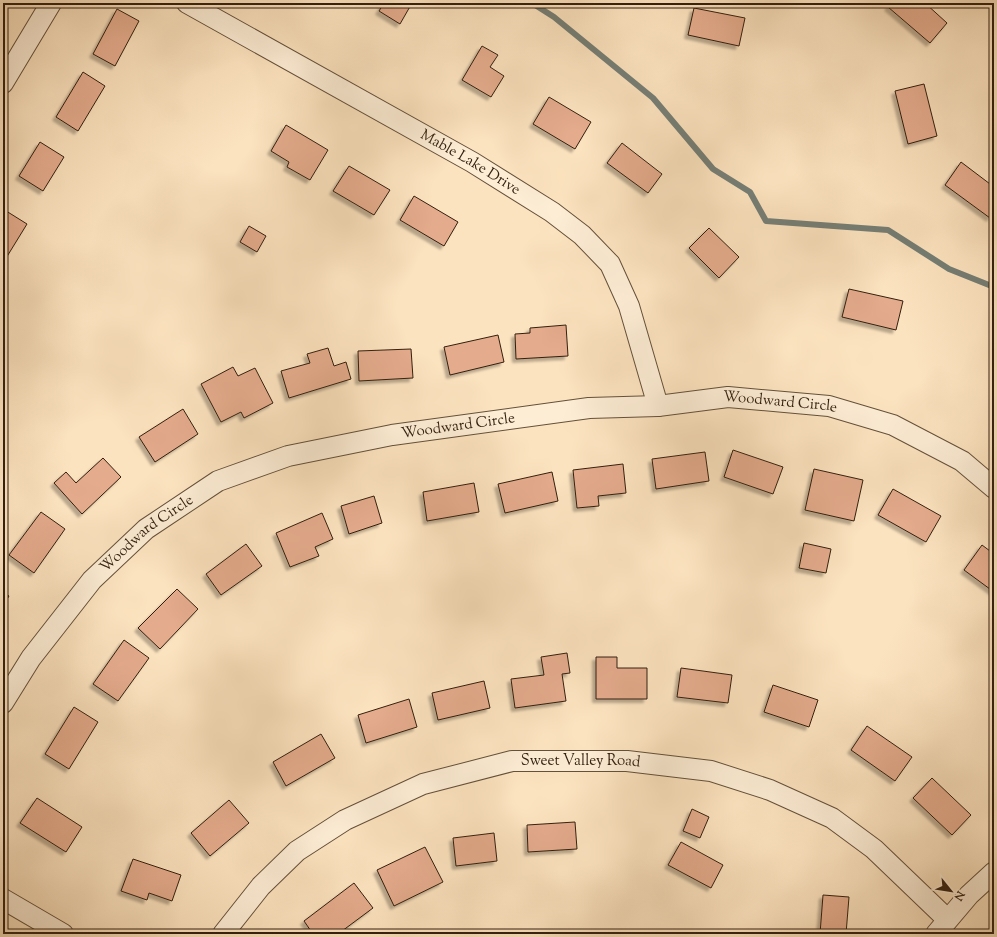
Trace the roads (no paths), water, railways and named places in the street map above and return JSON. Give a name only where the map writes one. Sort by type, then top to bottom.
[{"type":"street","points":[[3,83],[51,3]]},
{"type":"street","name":"Mable Lake Drive","points":[[187,3],[472,162],[552,212],[582,235],[610,264],[629,306],[658,406]]},
{"type":"street","name":"Woodward Circle","points":[[3,703],[31,658],[92,580],[146,529],[218,481],[288,456],[392,435],[588,408],[658,406],[728,398],[829,406],[893,425],[962,461],[994,488]]},
{"type":"street","name":"Sweet Valley Road","points":[[223,934],[261,886],[297,851],[345,820],[423,784],[512,761],[627,761],[711,771],[770,790],[832,818],[874,849],[942,927]]},
{"type":"street","points":[[942,927],[969,895],[994,872]]},
{"type":"street","points":[[3,899],[63,934]]},
{"type":"waterway","points":[[471,3],[513,3]]},
{"type":"waterway","points":[[532,3],[554,17],[653,98],[713,169],[750,192],[766,221],[888,230],[949,269],[994,287]]}]
